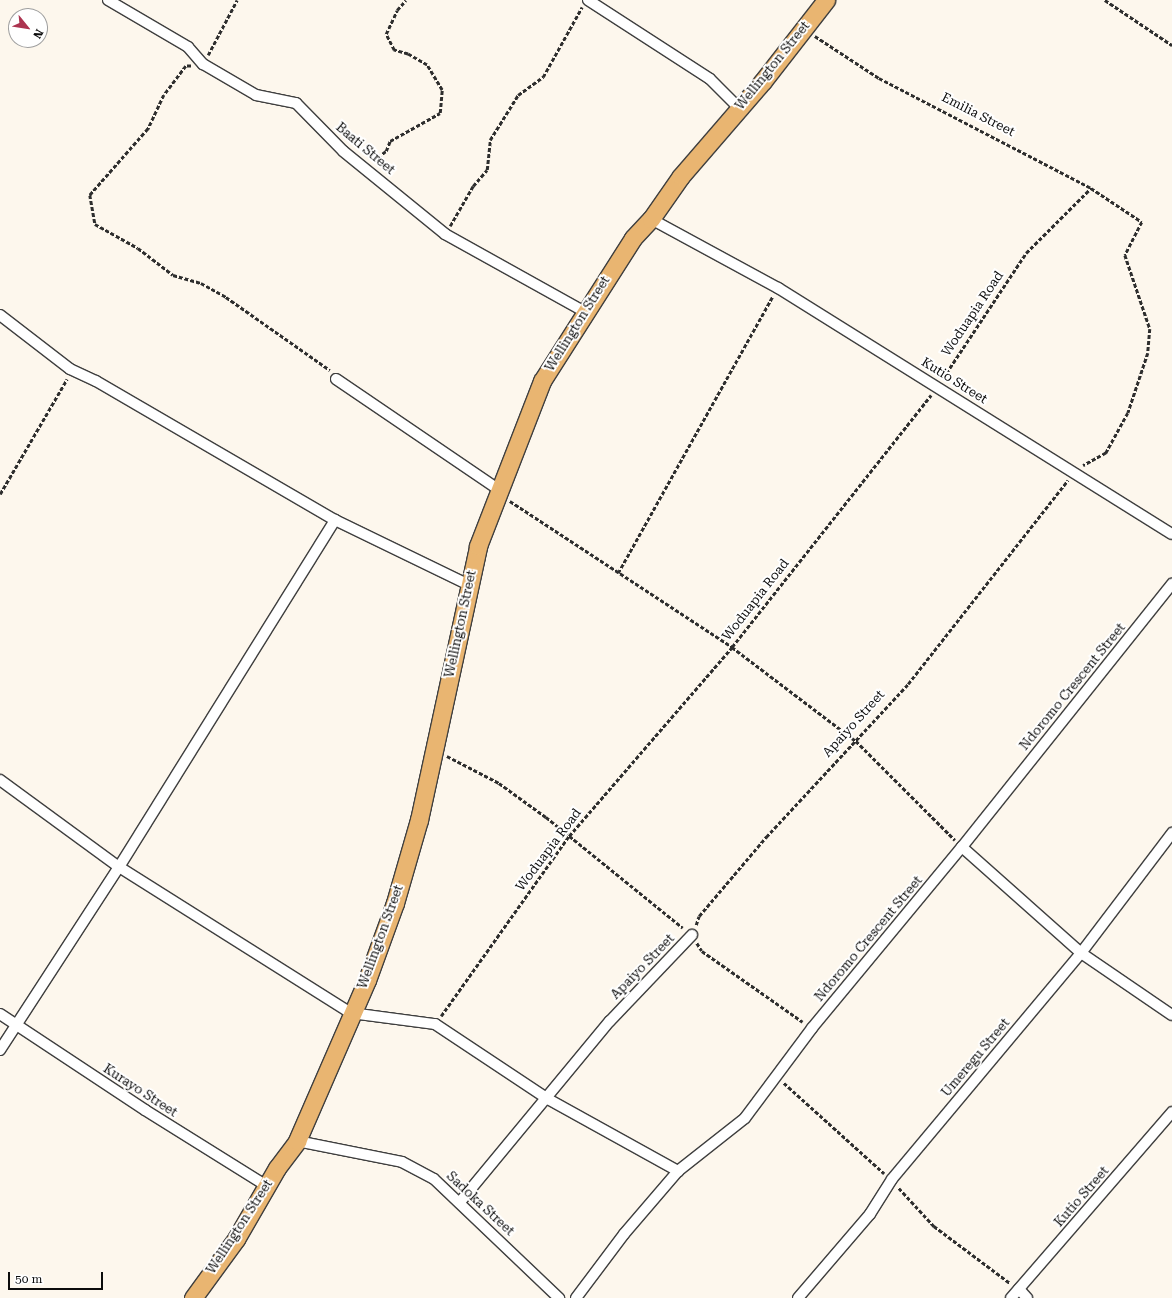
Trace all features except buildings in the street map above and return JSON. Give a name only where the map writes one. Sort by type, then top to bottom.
[{"type":"main road","name":"Wellington Street","points":[[193,1298],[236,1239],[268,1187],[277,1168],[297,1141],[340,1046],[351,1013],[367,980],[395,903],[419,820],[478,546],[501,493],[542,381],[634,238],[651,219],[682,176],[826,0]]},
{"type":"street","name":"Baati Street","points":[[108,0],[188,47],[203,64],[256,95],[296,103],[343,151],[445,234],[585,312]]},
{"type":"street","points":[[587,0],[710,79],[739,108]]},
{"type":"street","name":"Kutio Street","points":[[651,219],[778,288],[1075,472],[1172,534]]},
{"type":"street","points":[[0,315],[72,370],[96,381],[335,520],[469,585]]},
{"type":"street","points":[[336,379],[501,493]]},
{"type":"street","points":[[0,1050],[18,1025],[120,867],[335,520]]},
{"type":"street","name":"Ndoromo Crescent Street","points":[[576,1298],[624,1234],[678,1171],[745,1118],[812,1028],[962,847],[1172,584]]},
{"type":"street","points":[[0,780],[120,867],[351,1013],[435,1024],[548,1099],[678,1171]]},
{"type":"street","name":"Umeregu Street","points":[[798,1298],[870,1214],[892,1179],[1081,953],[1172,833]]},
{"type":"street","points":[[962,847],[1081,953],[1172,1016]]},
{"type":"street","name":"Apaiyo Street","points":[[460,1202],[548,1099],[610,1021],[692,935]]},
{"type":"street","name":"Kurayo Street","points":[[0,1014],[145,1110],[268,1187]]},
{"type":"street","name":"Kutio Street","points":[[1011,1298],[1172,1112]]},
{"type":"street","name":"Sadoka Street","points":[[297,1141],[402,1162],[434,1179],[460,1202],[559,1298]]},
{"type":"street","points":[[1019,1289],[1027,1298]]},
{"type":"path","points":[[237,0],[203,64],[186,66],[164,95],[148,129],[90,195],[95,224],[138,248],[174,275],[200,283],[226,297],[328,368],[336,379]]},
{"type":"path","points":[[365,168],[386,151],[390,141],[440,114],[442,90],[427,65],[408,54],[394,50],[386,34],[397,10],[406,0]]},
{"type":"path","points":[[445,234],[474,186],[487,170],[490,140],[518,95],[543,77],[587,0]]},
{"type":"path","points":[[1105,0],[1172,45]]},
{"type":"path","name":"Emilia Street","points":[[804,28],[879,78],[1091,188],[1142,222]]},
{"type":"path","name":"Woduapia Road","points":[[435,1024],[570,836],[732,647],[937,386],[1026,253],[1091,188]]},
{"type":"path","name":"Apaiyo Street","points":[[692,935],[704,910],[766,838],[908,684],[1075,472],[1106,453],[1128,413],[1148,353],[1150,329],[1125,255],[1142,222]]},
{"type":"path","points":[[618,573],[778,288]]},
{"type":"path","points":[[0,494],[31,436],[72,370]]},
{"type":"path","points":[[501,493],[618,573],[732,647],[856,741],[962,847]]},
{"type":"path","points":[[434,749],[499,783],[570,836],[692,935],[702,951],[812,1028]]},
{"type":"path","points":[[777,1076],[892,1179],[934,1226],[1019,1289]]}]
